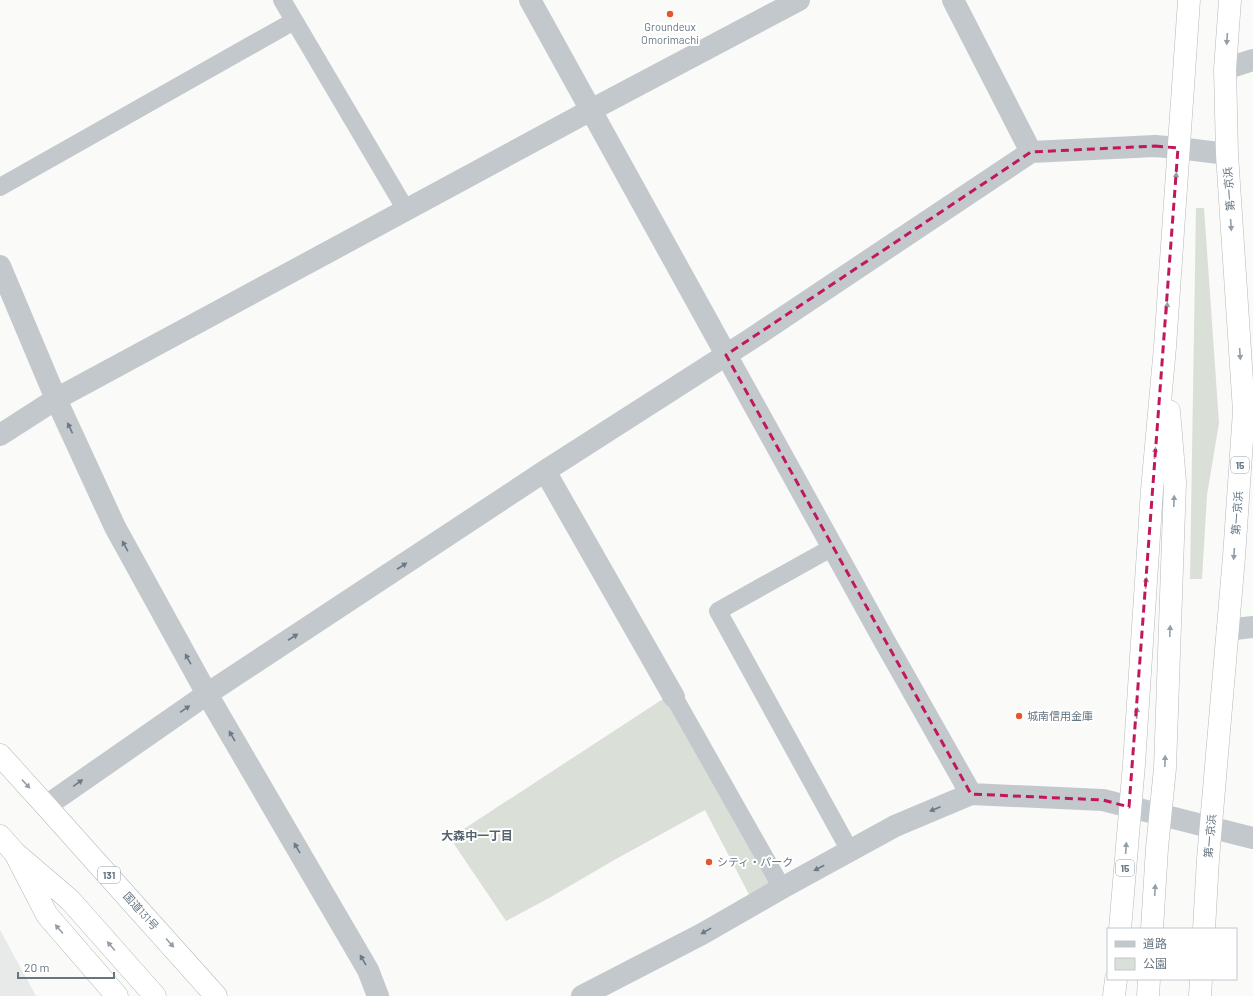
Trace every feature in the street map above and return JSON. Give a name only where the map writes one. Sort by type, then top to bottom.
[{"type":"highway","name":"15","points":[[1120,928],[1129,807],[1134,764],[1152,490],[1165,347],[1189,0]]},
{"type":"highway","name":"第一京浜","points":[[1204,928],[1208,859],[1244,411],[1227,154],[1225,69],[1230,0]]},
{"type":"highway","name":"15","points":[[1152,928],[1157,848],[1165,768],[1175,482],[1165,347]]},
{"type":"highway","name":"国道131号","points":[[0,755],[216,996]]},
{"type":"highway","points":[[0,836],[15,853],[70,900],[155,996]]},
{"type":"highway","points":[[15,853],[47,915],[117,996]]},
{"type":"highway","points":[[1114,996],[1116,980]]},
{"type":"highway","points":[[1148,996],[1149,980]]},
{"type":"highway","points":[[1200,996],[1201,980]]},
{"type":"street","points":[[530,0],[885,642],[971,794]]},
{"type":"street","points":[[0,435],[56,399],[591,110],[799,0]]},
{"type":"street","points":[[954,0],[977,61],[1031,152]]},
{"type":"street","points":[[1225,69],[1253,60]]},
{"type":"street","points":[[46,806],[207,694],[726,355],[1031,152],[1155,146],[1227,154]]},
{"type":"street","points":[[0,266],[56,399],[115,527],[207,694],[368,970],[378,996]]},
{"type":"street","points":[[545,472],[674,697]]},
{"type":"street","points":[[1227,630],[1253,627]]},
{"type":"street","points":[[583,996],[702,934],[895,826],[971,794],[1103,800],[1253,838]]},
{"type":"lane","points":[[282,0],[406,210]]},
{"type":"lane","points":[[0,187],[294,21]]},
{"type":"lane","points":[[833,547],[718,611],[850,851]]},
{"type":"lane","points":[[674,697],[782,888]]},
{"type":"highlighted area","points":[[1155,146],[1178,148],[1129,807],[1103,800],[971,794],[726,355],[1031,152]]},
{"type":"shaded area","points":[[0,930],[36,996],[0,996]]},
{"type":"green space","points":[[1196,208],[1204,208],[1219,423],[1207,495],[1202,579],[1190,579]]},
{"type":"green space","points":[[666,697],[782,888],[754,904],[705,810],[506,921],[450,838]]},
{"type":"place","name":"Groundeux Omorimachi","points":[[670,14]]},
{"type":"place","name":"城南信用金庫","points":[[1019,716]]},
{"type":"place","name":"シティ・パーク","points":[[709,862]]},
{"type":"district","name":"大森中一丁目","points":[[477,836]]}]
